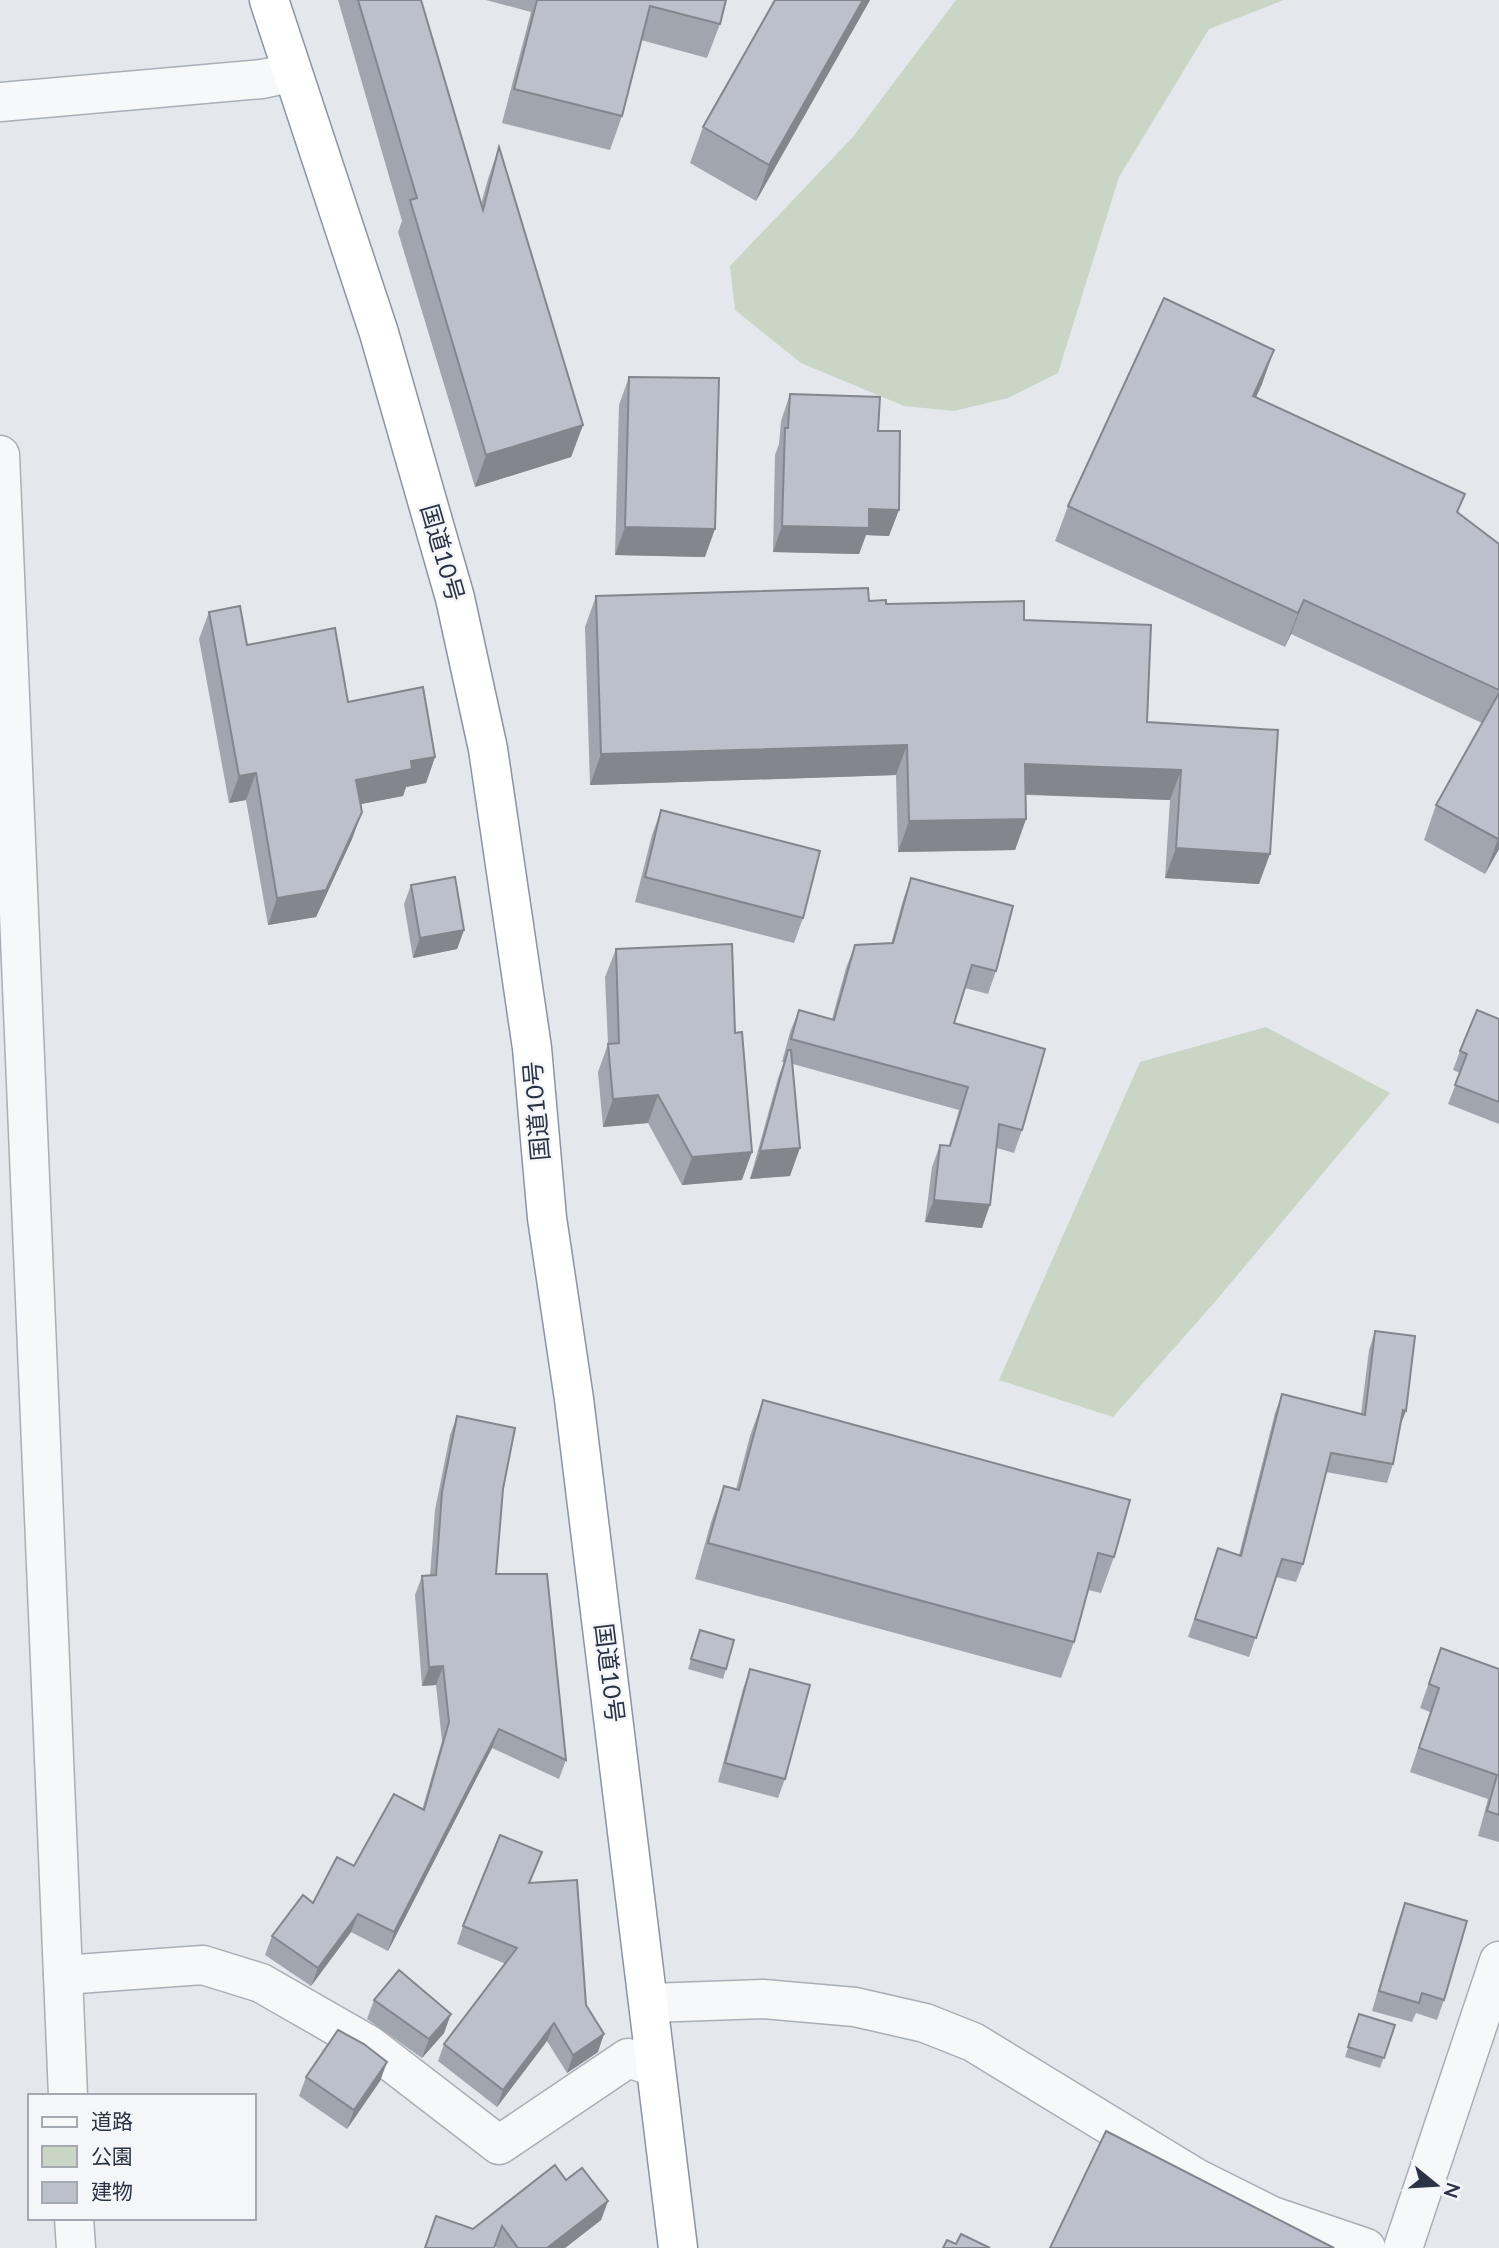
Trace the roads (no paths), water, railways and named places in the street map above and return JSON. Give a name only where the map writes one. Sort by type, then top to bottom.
[{"type":"highway","name":"国道10号","points":[[269,0],[379,333],[455,598],[488,749],[532,1048],[547,1218],[574,1399],[678,2248]]},
{"type":"street","points":[[0,102],[262,79],[291,73]]},
{"type":"street","points":[[0,455],[68,2094]]},
{"type":"street","points":[[1403,2248],[1499,1961]]},
{"type":"street","points":[[63,1975],[203,1965],[261,1983],[369,2045],[499,2145],[628,2057],[654,2067]]},
{"type":"street","points":[[650,2003],[763,1999],[855,2007],[925,2023],[973,2042],[1196,2178],[1272,2216],[1366,2248]]},
{"type":"street","points":[[74,2220],[76,2248]]}]
